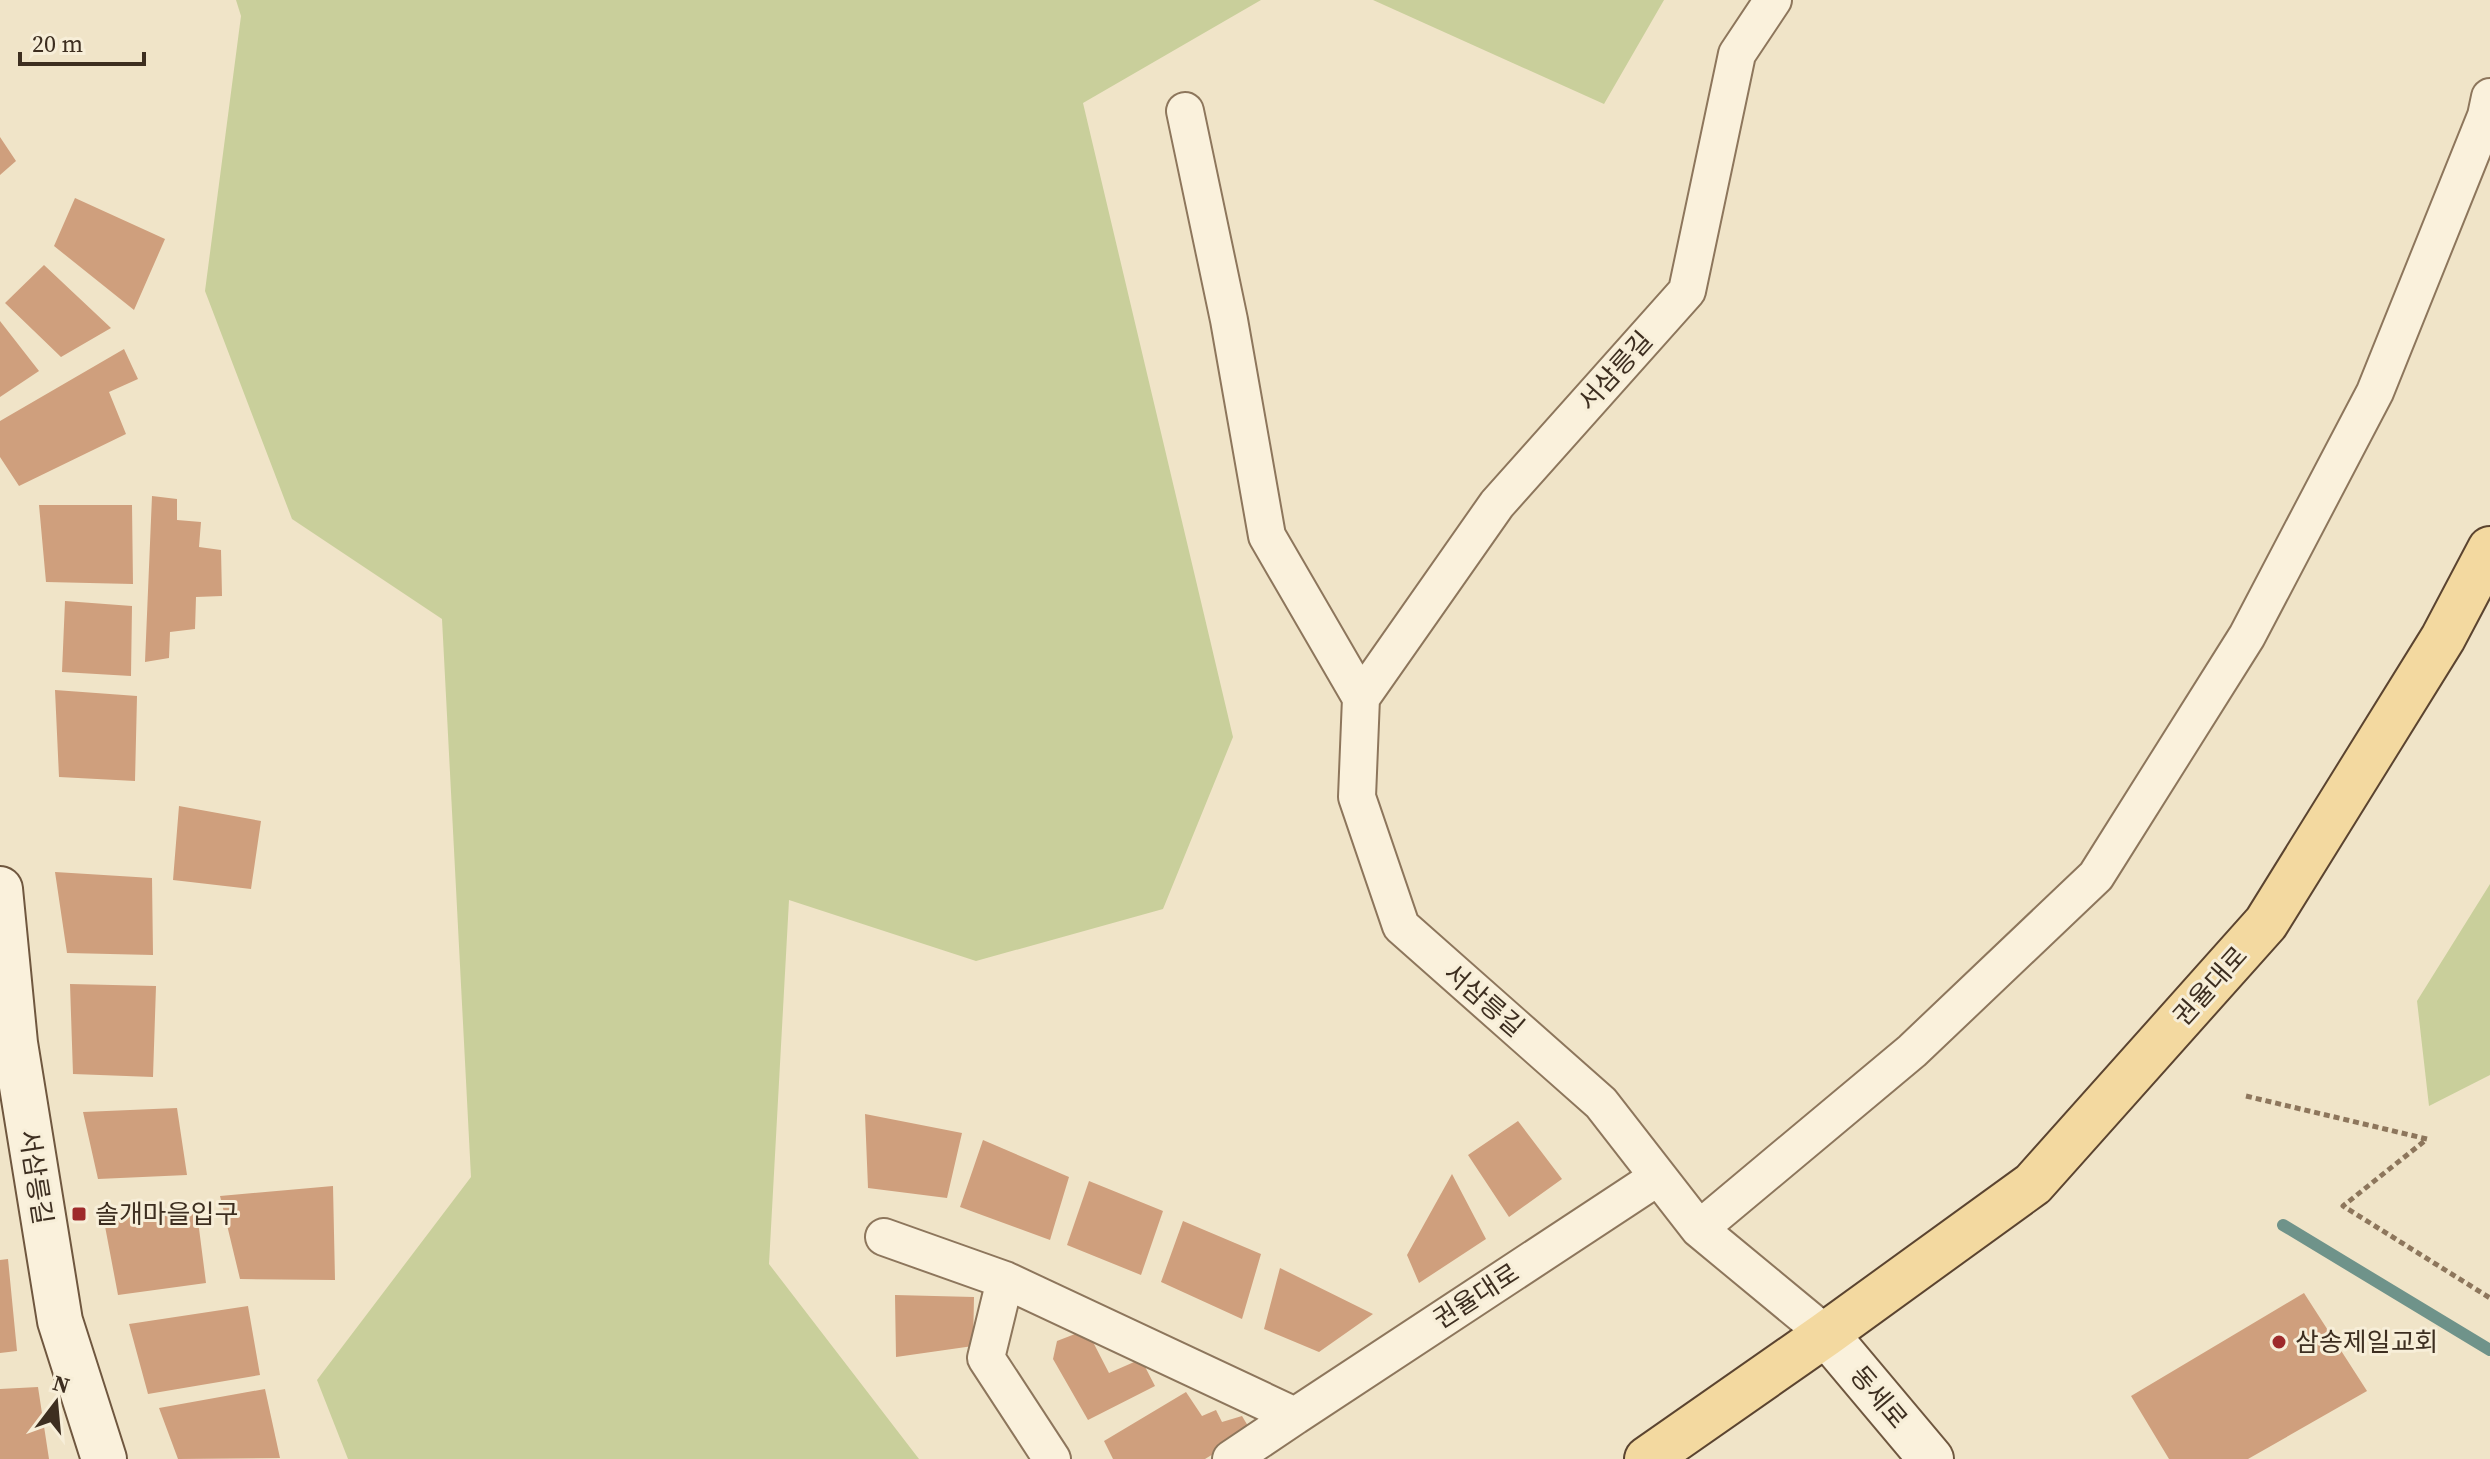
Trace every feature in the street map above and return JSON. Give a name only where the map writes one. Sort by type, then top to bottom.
[{"type":"main road","name":"권율대로","points":[[1647,1459],[2033,1184],[2266,923],[2443,638],[2490,549]]},
{"type":"street","name":"서삼릉길","points":[[1658,1177],[1601,1103],[1401,926],[1357,797],[1361,698],[1497,504],[1687,291],[1737,54],[1773,0]]},
{"type":"street","points":[[1699,1229],[1912,1051],[2096,876],[2247,636],[2375,392],[2486,116],[2490,97]]},
{"type":"street","points":[[1185,111],[1229,320],[1267,536],[1361,698]]},
{"type":"street","name":"서삼릉길","points":[[0,889],[15,1043],[13,1118],[60,1321],[104,1459]]},
{"type":"street","points":[[1658,1177],[1699,1229],[1826,1334]]},
{"type":"street","name":"권율대로","points":[[1231,1459],[1658,1177]]},
{"type":"street","points":[[884,1237],[1005,1280],[1295,1416]]},
{"type":"street","points":[[1005,1280],[986,1358],[1052,1459]]},
{"type":"street","name":"동세로","points":[[1826,1334],[1931,1459]]},
{"type":"path","points":[[2246,1096],[2427,1139],[2343,1206],[2490,1298]]},
{"type":"green space","points":[[236,0],[1261,0],[1083,103],[1233,737],[1163,909],[976,961],[789,900],[769,1264],[919,1459],[348,1459],[317,1380],[471,1177],[442,619],[292,519],[205,291],[241,16]]},
{"type":"green space","points":[[1373,0],[1664,0],[1604,104]]},
{"type":"green space","points":[[2490,884],[2490,1075],[2429,1106],[2417,1001]]},
{"type":"building","points":[[0,137],[16,161],[0,175]]},
{"type":"building","points":[[75,198],[165,239],[134,310],[54,246]]},
{"type":"building","points":[[44,265],[111,328],[61,357],[5,303]]},
{"type":"building","points":[[0,321],[39,371],[0,397]]},
{"type":"building","points":[[124,349],[138,379],[109,392],[126,434],[19,486],[0,457],[0,421]]},
{"type":"building","points":[[152,496],[177,499],[177,520],[201,522],[199,547],[221,550],[222,596],[196,597],[195,629],[170,632],[169,658],[145,662]]},
{"type":"building","points":[[39,505],[132,505],[133,584],[46,582]]},
{"type":"building","points":[[65,601],[132,606],[131,676],[62,672]]},
{"type":"building","points":[[55,690],[137,696],[135,781],[59,777]]},
{"type":"building","points":[[179,806],[261,821],[251,889],[173,880]]},
{"type":"building","points":[[55,872],[152,878],[153,955],[67,953]]},
{"type":"building","points":[[70,984],[156,986],[153,1077],[73,1074]]},
{"type":"building","points":[[177,1108],[187,1175],[98,1179],[83,1112]]},
{"type":"building","points":[[865,1114],[962,1133],[947,1198],[868,1188]]},
{"type":"building","points":[[1518,1121],[1562,1179],[1509,1217],[1468,1155]]},
{"type":"building","points":[[983,1140],[1069,1177],[1050,1240],[960,1207]]},
{"type":"building","points":[[1452,1174],[1486,1239],[1419,1283],[1407,1255]]},
{"type":"building","points":[[1089,1181],[1163,1211],[1141,1275],[1067,1245]]},
{"type":"building","points":[[333,1186],[335,1280],[240,1279],[220,1196]]},
{"type":"building","points":[[196,1205],[206,1283],[118,1295],[104,1221]]},
{"type":"building","points":[[1183,1221],[1261,1254],[1242,1319],[1161,1282]]},
{"type":"building","points":[[8,1259],[17,1351],[0,1353],[0,1260]]},
{"type":"building","points":[[1280,1268],[1373,1314],[1319,1352],[1264,1329]]},
{"type":"building","name":"삼송제일교회","points":[[2304,1293],[2367,1391],[2248,1459],[2169,1459],[2131,1396]]},
{"type":"building","points":[[895,1295],[974,1297],[973,1346],[896,1357]]},
{"type":"building","points":[[248,1306],[260,1375],[148,1394],[129,1324]]},
{"type":"building","points":[[1075,1334],[1093,1342],[1109,1373],[1141,1359],[1155,1386],[1088,1420],[1053,1359],[1057,1341]]},
{"type":"building","points":[[38,1387],[49,1459],[0,1459],[0,1389]]},
{"type":"building","points":[[265,1389],[280,1458],[178,1459],[159,1408]]},
{"type":"building","points":[[1186,1392],[1202,1416],[1216,1410],[1222,1422],[1242,1416],[1251,1431],[1205,1459],[1113,1459],[1104,1441]]},
{"type":"waterway","points":[[2283,1225],[2490,1350]]},
{"type":"place","name":"솔개마을입구","points":[[79,1214]]},
{"type":"place","name":"삼송제일교회","points":[[2279,1342]]}]
